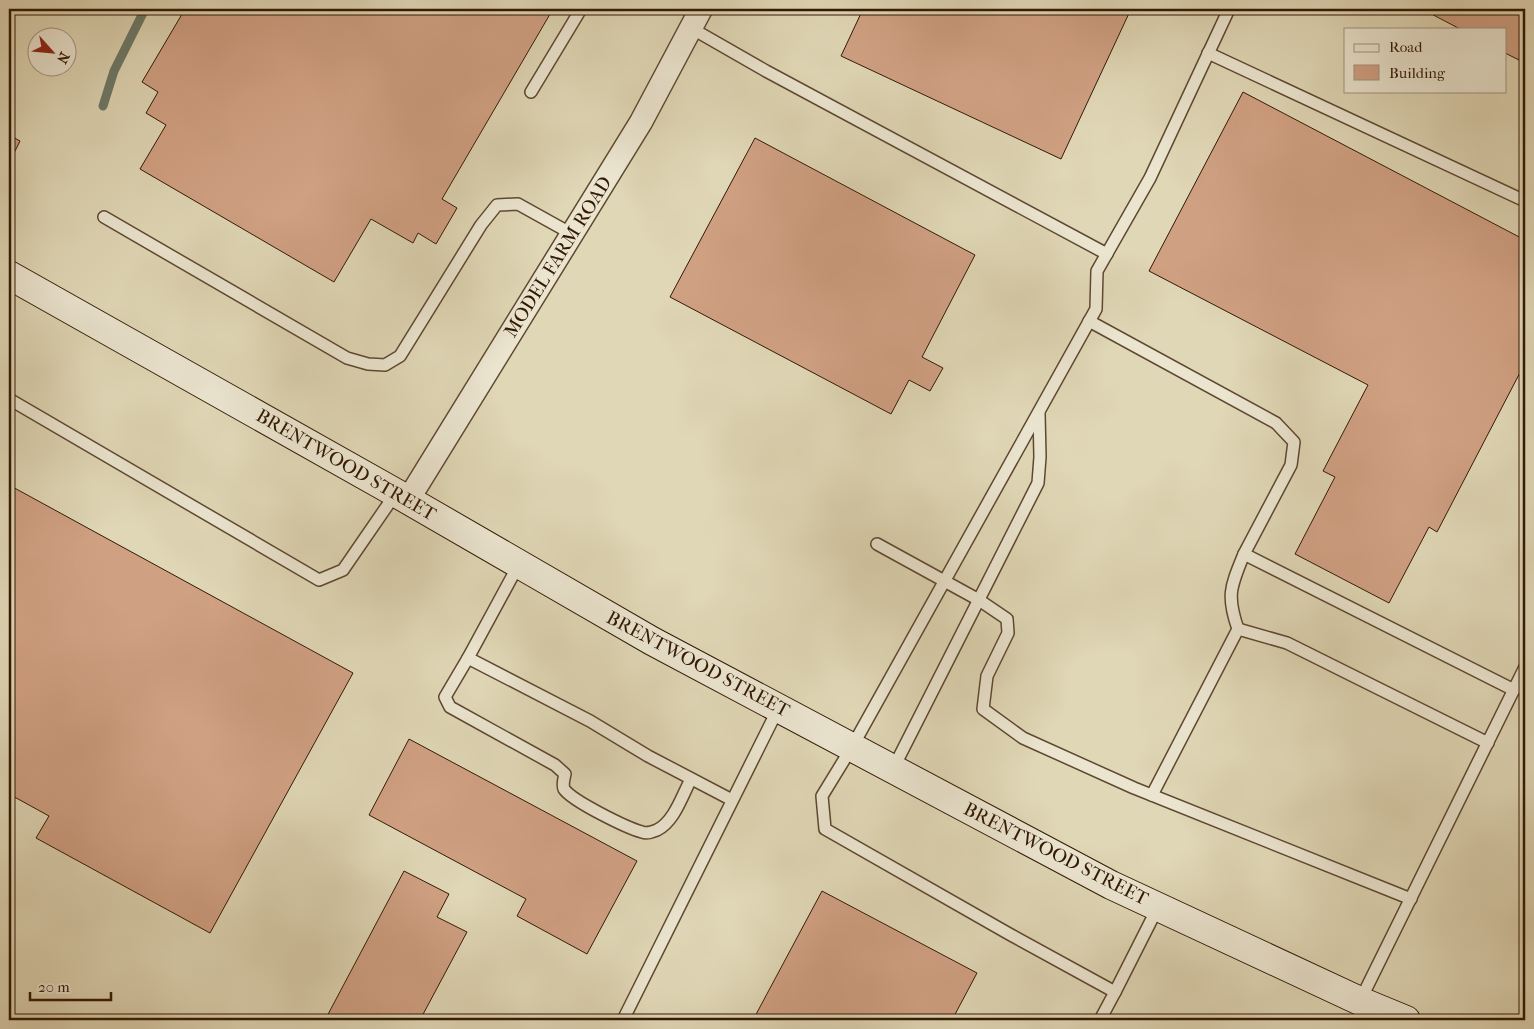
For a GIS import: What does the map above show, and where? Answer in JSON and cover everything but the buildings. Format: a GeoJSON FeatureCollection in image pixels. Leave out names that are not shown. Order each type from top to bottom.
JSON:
{"type":"FeatureCollection","features":[{"type":"Feature","properties":{"kind":"main road","name":"BRENTWOOD STREET"},"geometry":{"type":"LineString","coordinates":[[9,275],[652,641],[1111,885],[1360,1001],[1406,1020]]}},
{"type":"Feature","properties":{"kind":"street","name":"MODEL FARM ROAD"},"geometry":{"type":"LineString","coordinates":[[402,497],[572,234],[641,122],[696,18]]}},
{"type":"Feature","properties":{"kind":"lane"},"geometry":{"type":"LineString","coordinates":[[532,92],[581,9]]}},
{"type":"Feature","properties":{"kind":"lane"},"geometry":{"type":"LineString","coordinates":[[1115,992],[825,829],[822,796],[852,747],[1096,309],[1097,271],[1150,178],[1228,9]]}},
{"type":"Feature","properties":{"kind":"lane"},"geometry":{"type":"LineString","coordinates":[[696,18],[774,76],[1107,254]]}},
{"type":"Feature","properties":{"kind":"lane"},"geometry":{"type":"LineString","coordinates":[[1208,53],[1525,201]]}},
{"type":"Feature","properties":{"kind":"lane"},"geometry":{"type":"LineString","coordinates":[[104,217],[347,358],[368,364],[385,365],[400,356],[481,225],[497,205],[518,204],[572,234]]}},
{"type":"Feature","properties":{"kind":"lane"},"geometry":{"type":"LineString","coordinates":[[1089,321],[1276,423],[1294,442],[1291,465],[1244,554],[1231,587],[1231,610],[1238,629],[1152,795]]}},
{"type":"Feature","properties":{"kind":"lane"},"geometry":{"type":"LineString","coordinates":[[9,399],[319,580],[343,570],[402,497]]}},
{"type":"Feature","properties":{"kind":"lane"},"geometry":{"type":"LineString","coordinates":[[893,769],[1038,483],[1040,457],[1039,411]]}},
{"type":"Feature","properties":{"kind":"lane"},"geometry":{"type":"LineString","coordinates":[[877,544],[979,600],[1007,620],[1008,633],[987,676],[983,709],[1023,738],[1152,795],[1411,899]]}},
{"type":"Feature","properties":{"kind":"lane"},"geometry":{"type":"LineString","coordinates":[[1244,554],[1514,690]]}},
{"type":"Feature","properties":{"kind":"lane"},"geometry":{"type":"LineString","coordinates":[[519,564],[445,697],[450,707],[555,765],[565,774],[564,789],[573,798],[644,833],[650,833],[663,827],[669,821],[691,779]]}},
{"type":"Feature","properties":{"kind":"lane"},"geometry":{"type":"LineString","coordinates":[[1238,629],[1287,643],[1488,743]]}},
{"type":"Feature","properties":{"kind":"lane"},"geometry":{"type":"LineString","coordinates":[[468,658],[590,721],[648,756],[732,800]]}},
{"type":"Feature","properties":{"kind":"lane"},"geometry":{"type":"LineString","coordinates":[[1360,1001],[1525,667]]}},
{"type":"Feature","properties":{"kind":"lane"},"geometry":{"type":"LineString","coordinates":[[623,1020],[779,708]]}},
{"type":"Feature","properties":{"kind":"lane"},"geometry":{"type":"LineString","coordinates":[[1100,1020],[1158,907]]}},
{"type":"Feature","properties":{"kind":"waterway"},"geometry":{"type":"LineString","coordinates":[[103,106],[114,71],[145,9]]}}]}
